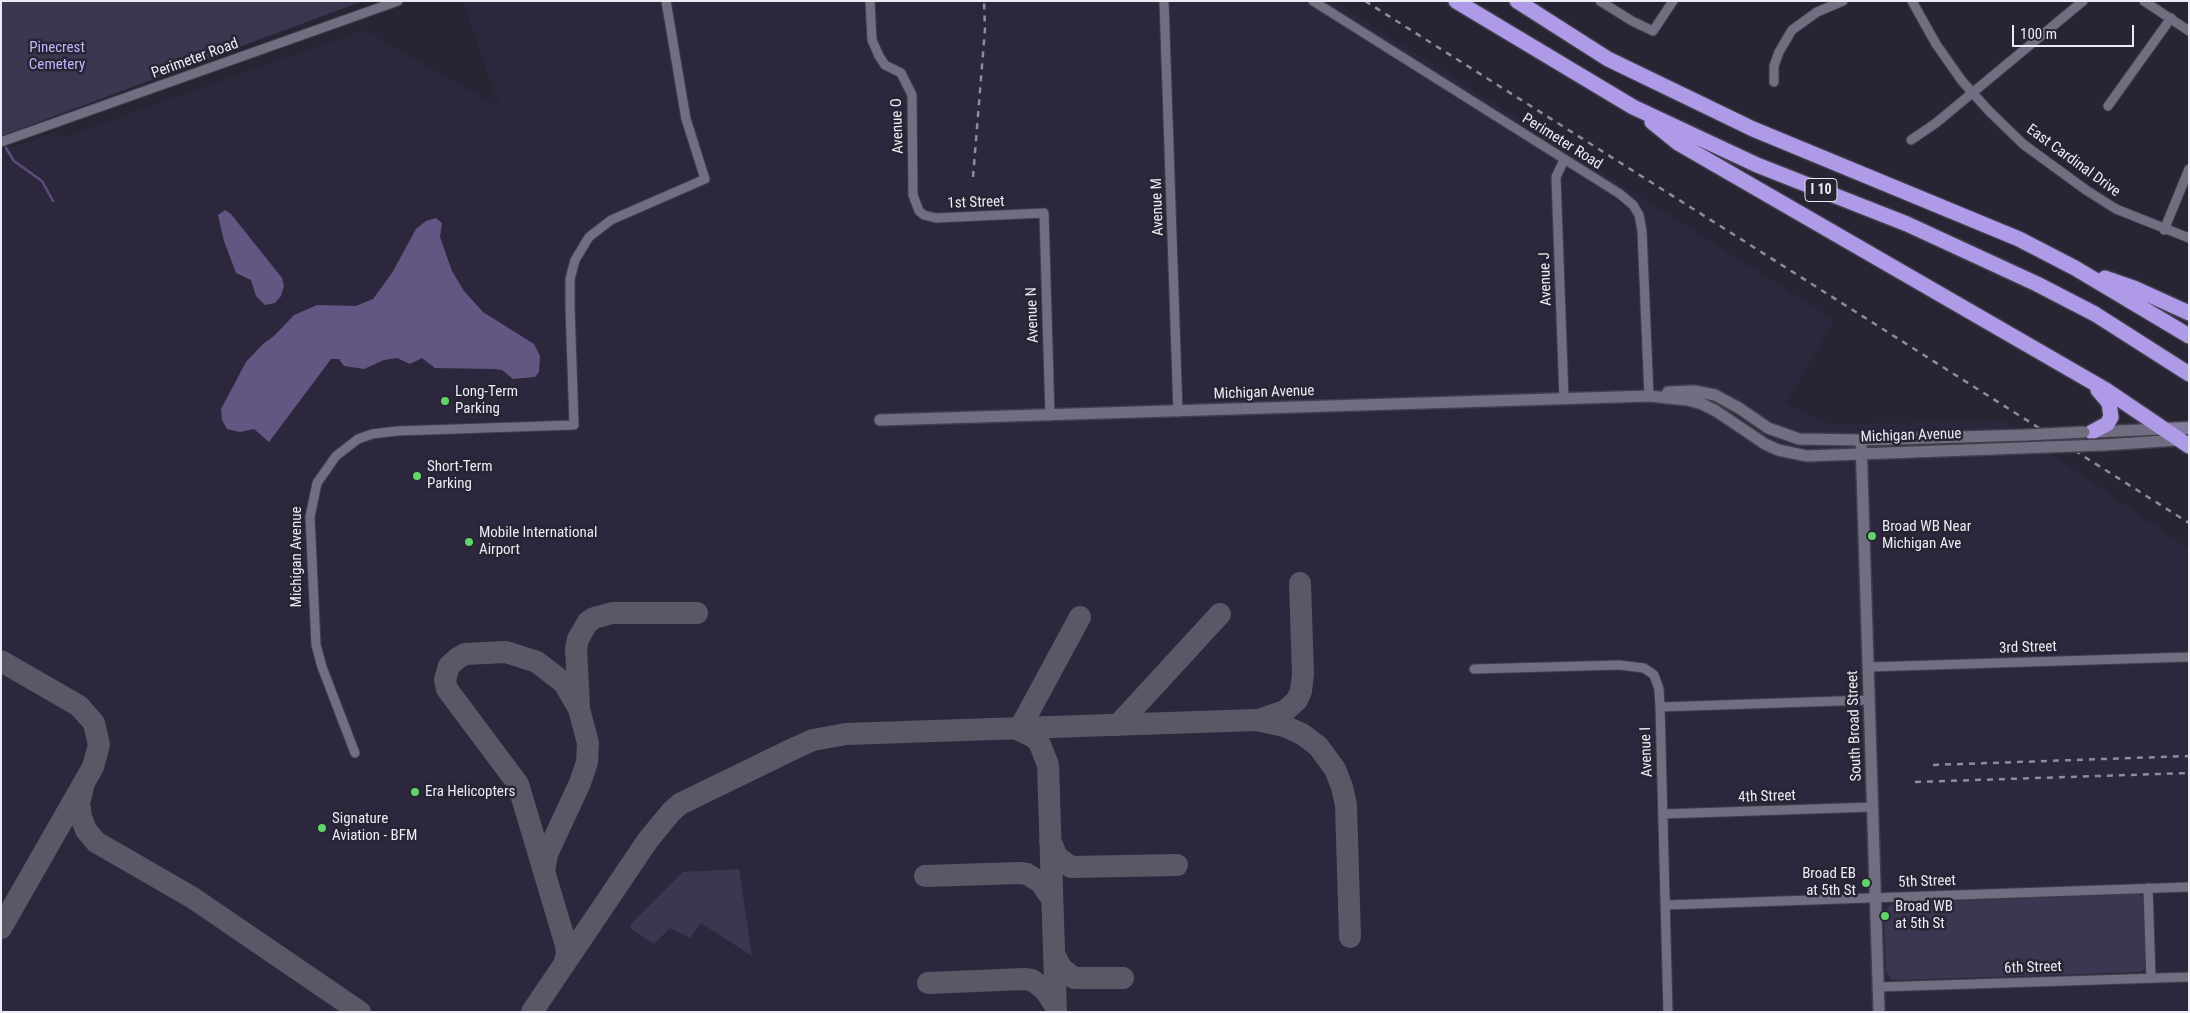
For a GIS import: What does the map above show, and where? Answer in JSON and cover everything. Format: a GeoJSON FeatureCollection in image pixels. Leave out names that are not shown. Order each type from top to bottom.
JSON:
{"type":"FeatureCollection","features":[{"type":"Feature","properties":{"kind":"highway","name":"I 10"},"geometry":{"type":"LineString","coordinates":[[1456,1],[1633,107],[1757,165],[1907,224],[2037,284],[2095,314],[2189,374]]}},
{"type":"Feature","properties":{"kind":"highway","name":"I 10"},"geometry":{"type":"LineString","coordinates":[[1516,1],[1608,59],[1753,129],[2019,239],[2075,268],[2189,336]]}},
{"type":"Feature","properties":{"kind":"highway"},"geometry":{"type":"LineString","coordinates":[[1633,107],[1678,143],[2106,390],[2162,429],[2186,442]]}},
{"type":"Feature","properties":{"kind":"highway"},"geometry":{"type":"LineString","coordinates":[[2075,268],[2134,288],[2189,314]]}},
{"type":"Feature","properties":{"kind":"highway"},"geometry":{"type":"LineString","coordinates":[[2001,329],[2105,396],[2109,403],[2110,417],[2107,424],[2088,432]]}},
{"type":"Feature","properties":{"kind":"main road","name":"Michigan Avenue"},"geometry":{"type":"LineString","coordinates":[[2162,429],[2189,428]]}},
{"type":"Feature","properties":{"kind":"street","name":"Perimeter Road"},"geometry":{"type":"LineString","coordinates":[[1,142],[398,1]]}},
{"type":"Feature","properties":{"kind":"street","name":"Michigan Avenue"},"geometry":{"type":"LineString","coordinates":[[356,753],[322,667],[315,632],[310,517],[314,494],[322,473],[336,456],[351,444],[381,432],[574,425],[570,279],[575,260],[589,237],[611,220],[705,179],[686,119],[666,1]]}},
{"type":"Feature","properties":{"kind":"street","name":"Avenue O"},"geometry":{"type":"LineString","coordinates":[[870,1],[872,40],[879,56],[885,65],[901,73],[912,95],[915,205]]}},
{"type":"Feature","properties":{"kind":"street","name":"Avenue M"},"geometry":{"type":"LineString","coordinates":[[1164,1],[1178,412]]}},
{"type":"Feature","properties":{"kind":"street","name":"Perimeter Road"},"geometry":{"type":"LineString","coordinates":[[1313,1],[1620,194],[1632,205],[1639,215],[1642,231],[1649,396]]}},
{"type":"Feature","properties":{"kind":"street"},"geometry":{"type":"LineString","coordinates":[[1600,1],[1632,21],[1653,31],[1673,1]]}},
{"type":"Feature","properties":{"kind":"street"},"geometry":{"type":"LineString","coordinates":[[1774,82],[1774,66],[1779,52],[1792,30],[1817,12],[1843,1]]}},
{"type":"Feature","properties":{"kind":"street","name":"East Cardinal Drive"},"geometry":{"type":"LineString","coordinates":[[1912,1],[1936,44],[1972,92],[2023,144],[2053,167],[2116,209],[2164,230],[2189,238]]}},
{"type":"Feature","properties":{"kind":"street"},"geometry":{"type":"LineString","coordinates":[[1911,140],[1936,123],[2083,1]]}},
{"type":"Feature","properties":{"kind":"street"},"geometry":{"type":"LineString","coordinates":[[2144,1],[2189,31]]}},
{"type":"Feature","properties":{"kind":"street"},"geometry":{"type":"LineString","coordinates":[[2108,106],[2171,18]]}},
{"type":"Feature","properties":{"kind":"street","name":"Avenue J"},"geometry":{"type":"LineString","coordinates":[[1564,160],[1556,177],[1564,399]]}},
{"type":"Feature","properties":{"kind":"street"},"geometry":{"type":"LineString","coordinates":[[2164,230],[2189,169]]}},
{"type":"Feature","properties":{"kind":"street","name":"1st Street"},"geometry":{"type":"LineString","coordinates":[[915,205],[924,215],[936,218],[1044,213]]}},
{"type":"Feature","properties":{"kind":"street","name":"Avenue N"},"geometry":{"type":"LineString","coordinates":[[1044,213],[1050,416]]}},
{"type":"Feature","properties":{"kind":"street","name":"Michigan Avenue"},"geometry":{"type":"LineString","coordinates":[[1649,396],[1674,391],[1705,392],[1724,399],[1768,428],[1783,435],[1815,440],[2162,429]]}},
{"type":"Feature","properties":{"kind":"street","name":"Michigan Avenue"},"geometry":{"type":"LineString","coordinates":[[880,420],[1649,396],[1688,400],[1702,404],[1716,411],[1745,432],[1778,450],[1807,456],[2186,442]]}},
{"type":"Feature","properties":{"kind":"street","name":"South Broad Street"},"geometry":{"type":"LineString","coordinates":[[1861,440],[1879,1012]]}},
{"type":"Feature","properties":{"kind":"street","name":"3rd Street"},"geometry":{"type":"LineString","coordinates":[[1868,668],[2189,657]]}},
{"type":"Feature","properties":{"kind":"street","name":"Avenue I"},"geometry":{"type":"LineString","coordinates":[[1474,669],[1618,665],[1650,670],[1657,681],[1660,707],[1668,1012]]}},
{"type":"Feature","properties":{"kind":"street"},"geometry":{"type":"LineString","coordinates":[[1660,707],[1869,700]]}},
{"type":"Feature","properties":{"kind":"street","name":"4th Street"},"geometry":{"type":"LineString","coordinates":[[1663,814],[1873,807]]}},
{"type":"Feature","properties":{"kind":"street","name":"5th Street"},"geometry":{"type":"LineString","coordinates":[[1666,905],[2189,887]]}},
{"type":"Feature","properties":{"kind":"street"},"geometry":{"type":"LineString","coordinates":[[2148,888],[2151,978]]}},
{"type":"Feature","properties":{"kind":"street","name":"6th Street"},"geometry":{"type":"LineString","coordinates":[[1879,987],[2189,977]]}},
{"type":"Feature","properties":{"kind":"shaded area"},"geometry":{"type":"Polygon","coordinates":[[[463,1],[1333,1],[1834,320],[1786,404],[1831,424],[2003,421],[2189,549],[2189,1012],[1,1012],[1,151],[54,133],[64,137],[364,30],[500,108],[463,1]]]}},
{"type":"Feature","properties":{"kind":"shaded area"},"geometry":{"type":"Polygon","coordinates":[[[225,210],[231,214],[282,278],[284,286],[281,296],[275,303],[265,305],[256,296],[251,280],[236,273],[224,241],[218,215],[225,210]]]}},
{"type":"Feature","properties":{"kind":"shaded area"},"geometry":{"type":"Polygon","coordinates":[[[436,218],[442,223],[440,237],[452,271],[464,291],[483,312],[534,344],[540,356],[539,372],[535,377],[513,379],[502,370],[494,369],[435,368],[422,358],[410,364],[397,358],[384,360],[364,369],[344,366],[339,359],[331,359],[269,442],[254,429],[240,432],[227,429],[222,420],[221,409],[246,362],[263,344],[274,336],[294,315],[317,305],[356,306],[373,299],[392,273],[416,229],[426,221],[436,218]]]}},
{"type":"Feature","properties":{"kind":"green space","name":"Pinecrest Cemetery"},"geometry":{"type":"Polygon","coordinates":[[[1,1],[363,1],[1,136],[1,1]]]}},
{"type":"Feature","properties":{"kind":"green space"},"geometry":{"type":"Polygon","coordinates":[[[739,869],[752,956],[701,923],[690,938],[670,928],[654,944],[631,929],[630,925],[683,872],[739,869]]]}},
{"type":"Feature","properties":{"kind":"green space"},"geometry":{"type":"Polygon","coordinates":[[[2138,894],[2144,898],[2145,902],[2146,967],[2142,972],[1898,980],[1892,979],[1886,972],[1884,913],[1889,906],[1895,903],[2138,894]]]}},
{"type":"Feature","properties":{"kind":"waterway"},"geometry":{"type":"LineString","coordinates":[[6,148],[14,161],[42,181],[53,201]]}},
{"type":"Feature","properties":{"kind":"taxiway"},"geometry":{"type":"LineString","coordinates":[[1259,720],[1285,711],[1297,700],[1301,691],[1303,674],[1300,583]]}},
{"type":"Feature","properties":{"kind":"taxiway"},"geometry":{"type":"LineString","coordinates":[[579,706],[576,649],[578,639],[588,622],[594,618],[612,613],[697,613]]}},
{"type":"Feature","properties":{"kind":"taxiway"},"geometry":{"type":"LineString","coordinates":[[1118,725],[1220,614]]}},
{"type":"Feature","properties":{"kind":"taxiway"},"geometry":{"type":"LineString","coordinates":[[1020,728],[1080,617]]}},
{"type":"Feature","properties":{"kind":"taxiway"},"geometry":{"type":"LineString","coordinates":[[544,871],[547,854],[580,783],[587,762],[588,743],[579,709],[564,683],[537,662],[506,652],[465,654],[449,666],[445,680],[447,689],[518,784],[566,945],[567,955],[564,964]]}},
{"type":"Feature","properties":{"kind":"taxiway"},"geometry":{"type":"LineString","coordinates":[[1,661],[79,706],[94,723],[99,745],[93,767],[1,928]]}},
{"type":"Feature","properties":{"kind":"taxiway"},"geometry":{"type":"LineString","coordinates":[[532,1012],[648,840],[680,804],[813,740],[846,734],[1256,720],[1284,726],[1302,734],[1318,746],[1335,769],[1342,787],[1346,805],[1350,937]]}},
{"type":"Feature","properties":{"kind":"taxiway"},"geometry":{"type":"LineString","coordinates":[[1015,728],[1032,736],[1039,742],[1048,765],[1056,1012]]}},
{"type":"Feature","properties":{"kind":"taxiway"},"geometry":{"type":"LineString","coordinates":[[84,783],[79,803],[81,817],[86,830],[96,842],[193,898],[360,1012]]}},
{"type":"Feature","properties":{"kind":"taxiway"},"geometry":{"type":"LineString","coordinates":[[1050,840],[1057,857],[1071,867],[1177,865]]}},
{"type":"Feature","properties":{"kind":"taxiway"},"geometry":{"type":"LineString","coordinates":[[925,876],[1027,874],[1040,882],[1052,899]]}},
{"type":"Feature","properties":{"kind":"taxiway"},"geometry":{"type":"LineString","coordinates":[[1054,954],[1061,968],[1074,978],[1123,978]]}},
{"type":"Feature","properties":{"kind":"taxiway"},"geometry":{"type":"LineString","coordinates":[[928,983],[1032,980],[1045,990],[1056,1007]]}},
{"type":"Feature","properties":{"kind":"railway"},"geometry":{"type":"LineString","coordinates":[[973,177],[985,29],[984,1]]}},
{"type":"Feature","properties":{"kind":"railway"},"geometry":{"type":"LineString","coordinates":[[1365,1],[2189,523]]}},
{"type":"Feature","properties":{"kind":"railway"},"geometry":{"type":"LineString","coordinates":[[1933,765],[2189,756]]}},
{"type":"Feature","properties":{"kind":"railway"},"geometry":{"type":"LineString","coordinates":[[1915,782],[2189,773]]}},
{"type":"Feature","properties":{"kind":"place","name":"Long-Term Parking"},"geometry":{"type":"Point","coordinates":[445,401]}},
{"type":"Feature","properties":{"kind":"place","name":"Short-Term Parking"},"geometry":{"type":"Point","coordinates":[417,476]}},
{"type":"Feature","properties":{"kind":"place","name":"Broad WB Near Michigan Ave"},"geometry":{"type":"Point","coordinates":[1872,536]}},
{"type":"Feature","properties":{"kind":"place","name":"Mobile International Airport"},"geometry":{"type":"Point","coordinates":[469,542]}},
{"type":"Feature","properties":{"kind":"place","name":"Era Helicopters"},"geometry":{"type":"Point","coordinates":[415,792]}},
{"type":"Feature","properties":{"kind":"place","name":"Signature Aviation - BFM"},"geometry":{"type":"Point","coordinates":[322,828]}},
{"type":"Feature","properties":{"kind":"place","name":"Broad EB at 5th St"},"geometry":{"type":"Point","coordinates":[1866,883]}},
{"type":"Feature","properties":{"kind":"place","name":"Broad WB at 5th St"},"geometry":{"type":"Point","coordinates":[1885,916]}}]}
